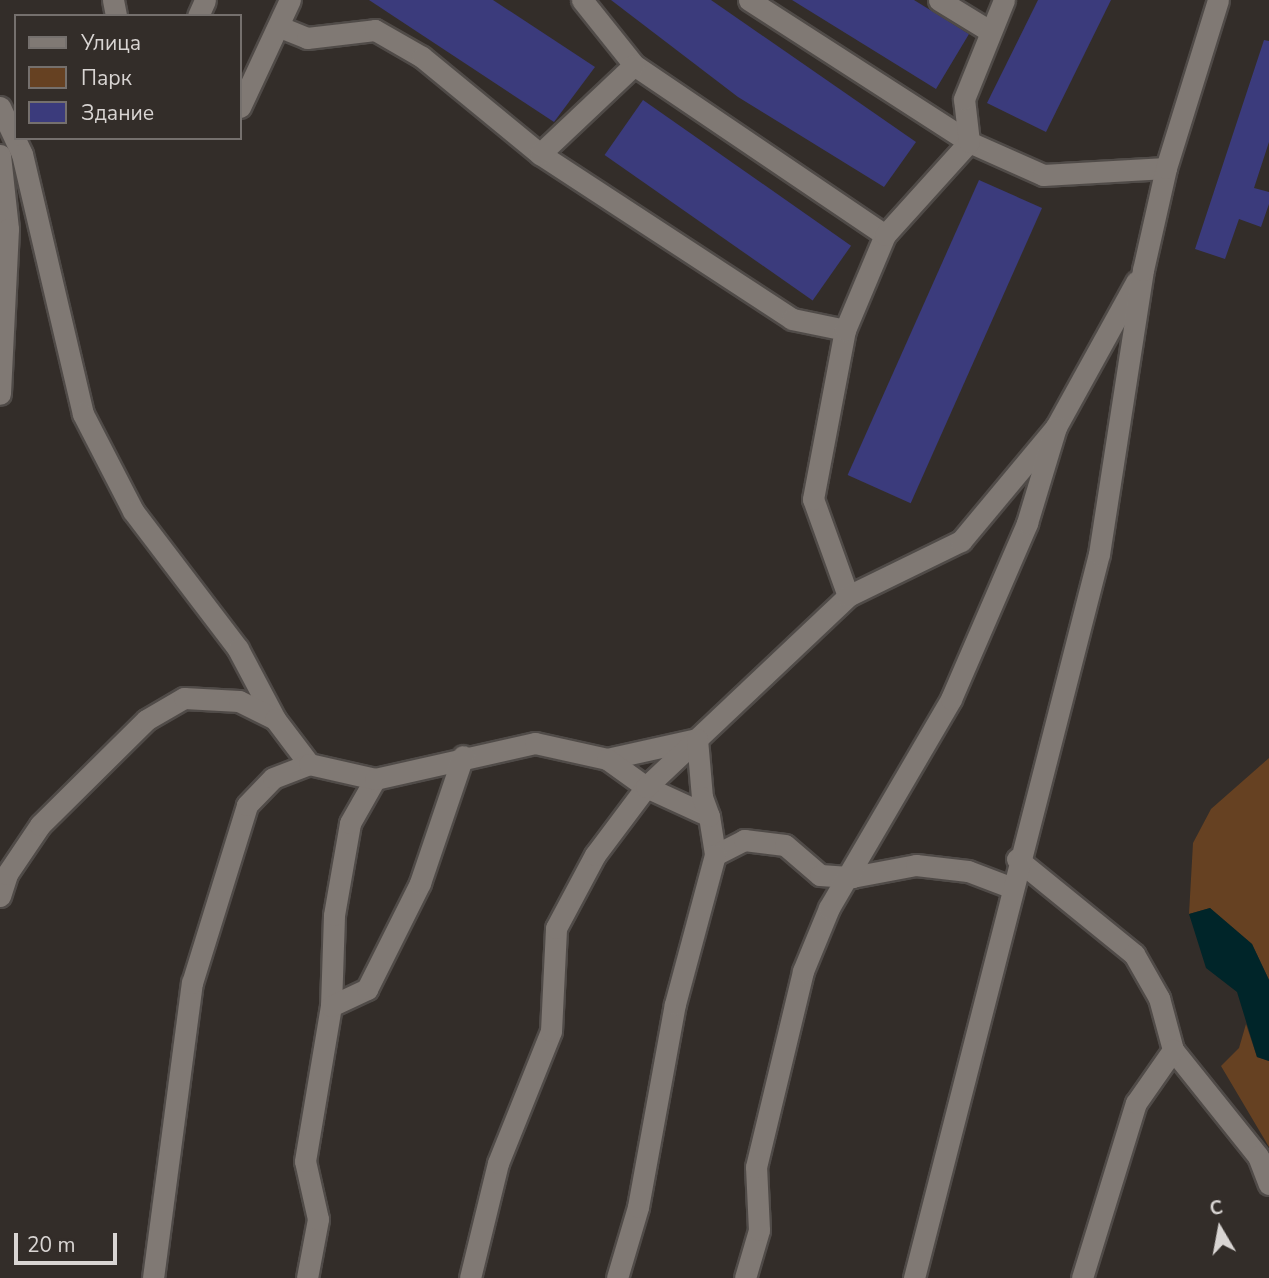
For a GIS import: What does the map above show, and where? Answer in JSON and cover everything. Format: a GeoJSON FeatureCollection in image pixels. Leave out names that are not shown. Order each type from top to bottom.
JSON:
{"type":"FeatureCollection","features":[{"type":"Feature","properties":{"kind":"street"},"geometry":{"type":"LineString","coordinates":[[242,103],[280,27],[289,0]]}},
{"type":"Feature","properties":{"kind":"street"},"geometry":{"type":"LineString","coordinates":[[582,0],[634,65],[886,235]]}},
{"type":"Feature","properties":{"kind":"street"},"geometry":{"type":"LineString","coordinates":[[749,0],[968,142],[1043,175],[1166,168]]}},
{"type":"Feature","properties":{"kind":"street"},"geometry":{"type":"LineString","coordinates":[[939,0],[988,30]]}},
{"type":"Feature","properties":{"kind":"street"},"geometry":{"type":"LineString","coordinates":[[848,596],[813,499],[845,330],[886,235],[968,142],[964,99],[988,30],[1003,0]]}},
{"type":"Feature","properties":{"kind":"street"},"geometry":{"type":"LineString","coordinates":[[914,1278],[1017,859],[1099,554],[1143,270],[1166,168],[1218,0]]}},
{"type":"Feature","properties":{"kind":"street"},"geometry":{"type":"LineString","coordinates":[[280,27],[307,38],[375,30],[422,57],[540,154],[792,320],[845,330]]}},
{"type":"Feature","properties":{"kind":"street"},"geometry":{"type":"LineString","coordinates":[[540,154],[634,65]]}},
{"type":"Feature","properties":{"kind":"street"},"geometry":{"type":"LineString","coordinates":[[0,107],[14,136]]}},
{"type":"Feature","properties":{"kind":"street"},"geometry":{"type":"LineString","coordinates":[[16,140],[22,153],[83,414],[133,511],[237,649],[275,719],[309,764]]}},
{"type":"Feature","properties":{"kind":"street"},"geometry":{"type":"LineString","coordinates":[[0,155],[8,229],[0,394]]}},
{"type":"Feature","properties":{"kind":"street"},"geometry":{"type":"LineString","coordinates":[[470,1278],[498,1163],[551,1031],[556,928],[595,855],[646,787],[848,596],[961,541],[1056,427],[1143,270]]}},
{"type":"Feature","properties":{"kind":"street"},"geometry":{"type":"LineString","coordinates":[[745,1278],[759,1230],[756,1167],[803,971],[829,908],[852,877],[951,699],[1027,523],[1056,427]]}},
{"type":"Feature","properties":{"kind":"street"},"geometry":{"type":"LineString","coordinates":[[0,896],[7,874],[40,825],[146,720],[184,698],[239,701],[275,719]]}},
{"type":"Feature","properties":{"kind":"street"},"geometry":{"type":"LineString","coordinates":[[607,759],[697,739]]}},
{"type":"Feature","properties":{"kind":"street"},"geometry":{"type":"LineString","coordinates":[[617,1278],[638,1207],[675,1004],[715,855],[709,816],[702,797],[697,739]]}},
{"type":"Feature","properties":{"kind":"street"},"geometry":{"type":"LineString","coordinates":[[153,1278],[195,971],[247,805],[273,778],[309,764],[375,779],[463,756],[535,743],[607,759],[646,787],[709,816]]}},
{"type":"Feature","properties":{"kind":"street"},"geometry":{"type":"LineString","coordinates":[[331,1006],[367,989],[420,883],[463,756]]}},
{"type":"Feature","properties":{"kind":"street"},"geometry":{"type":"LineString","coordinates":[[307,1278],[318,1219],[305,1161],[331,1006],[334,915],[350,823],[375,779]]}},
{"type":"Feature","properties":{"kind":"street"},"geometry":{"type":"LineString","coordinates":[[715,855],[744,840],[785,845],[820,875],[852,877],[916,865],[968,871],[1010,887]]}},
{"type":"Feature","properties":{"kind":"street"},"geometry":{"type":"LineString","coordinates":[[1017,859],[1134,954],[1159,998],[1174,1051],[1258,1156],[1269,1184]]}},
{"type":"Feature","properties":{"kind":"street"},"geometry":{"type":"LineString","coordinates":[[1082,1278],[1136,1103],[1174,1051]]}},
{"type":"Feature","properties":{"kind":"green space"},"geometry":{"type":"Polygon","coordinates":[[[1269,758],[1269,980],[1252,944],[1210,908],[1189,914],[1193,843],[1211,809],[1269,758]]]}},
{"type":"Feature","properties":{"kind":"green space"},"geometry":{"type":"Polygon","coordinates":[[[1246,1024],[1257,1057],[1269,1061],[1269,1147],[1221,1066],[1239,1048],[1246,1024]]]}},
{"type":"Feature","properties":{"kind":"water"},"geometry":{"type":"Polygon","coordinates":[[[1210,908],[1252,944],[1269,980],[1269,1061],[1257,1057],[1237,992],[1206,968],[1189,914],[1210,908]]]}},
{"type":"Feature","properties":{"kind":"building"},"geometry":{"type":"Polygon","coordinates":[[[369,0],[493,0],[595,67],[554,122],[369,0]]]}},
{"type":"Feature","properties":{"kind":"building"},"geometry":{"type":"Polygon","coordinates":[[[611,0],[711,0],[916,142],[884,187],[738,97],[611,0]]]}},
{"type":"Feature","properties":{"kind":"building"},"geometry":{"type":"Polygon","coordinates":[[[792,0],[914,0],[969,34],[936,89],[792,0]]]}},
{"type":"Feature","properties":{"kind":"building"},"geometry":{"type":"Polygon","coordinates":[[[1038,0],[1111,0],[1046,132],[987,103],[1038,0]]]}},
{"type":"Feature","properties":{"kind":"building"},"geometry":{"type":"Polygon","coordinates":[[[1264,40],[1269,41],[1269,142],[1254,188],[1269,192],[1269,204],[1261,227],[1239,219],[1225,259],[1195,249],[1264,40]]]}},
{"type":"Feature","properties":{"kind":"building"},"geometry":{"type":"Polygon","coordinates":[[[643,100],[851,246],[813,301],[605,155],[643,100]]]}},
{"type":"Feature","properties":{"kind":"building"},"geometry":{"type":"Polygon","coordinates":[[[979,180],[1042,208],[911,503],[848,475],[979,180]]]}}]}
